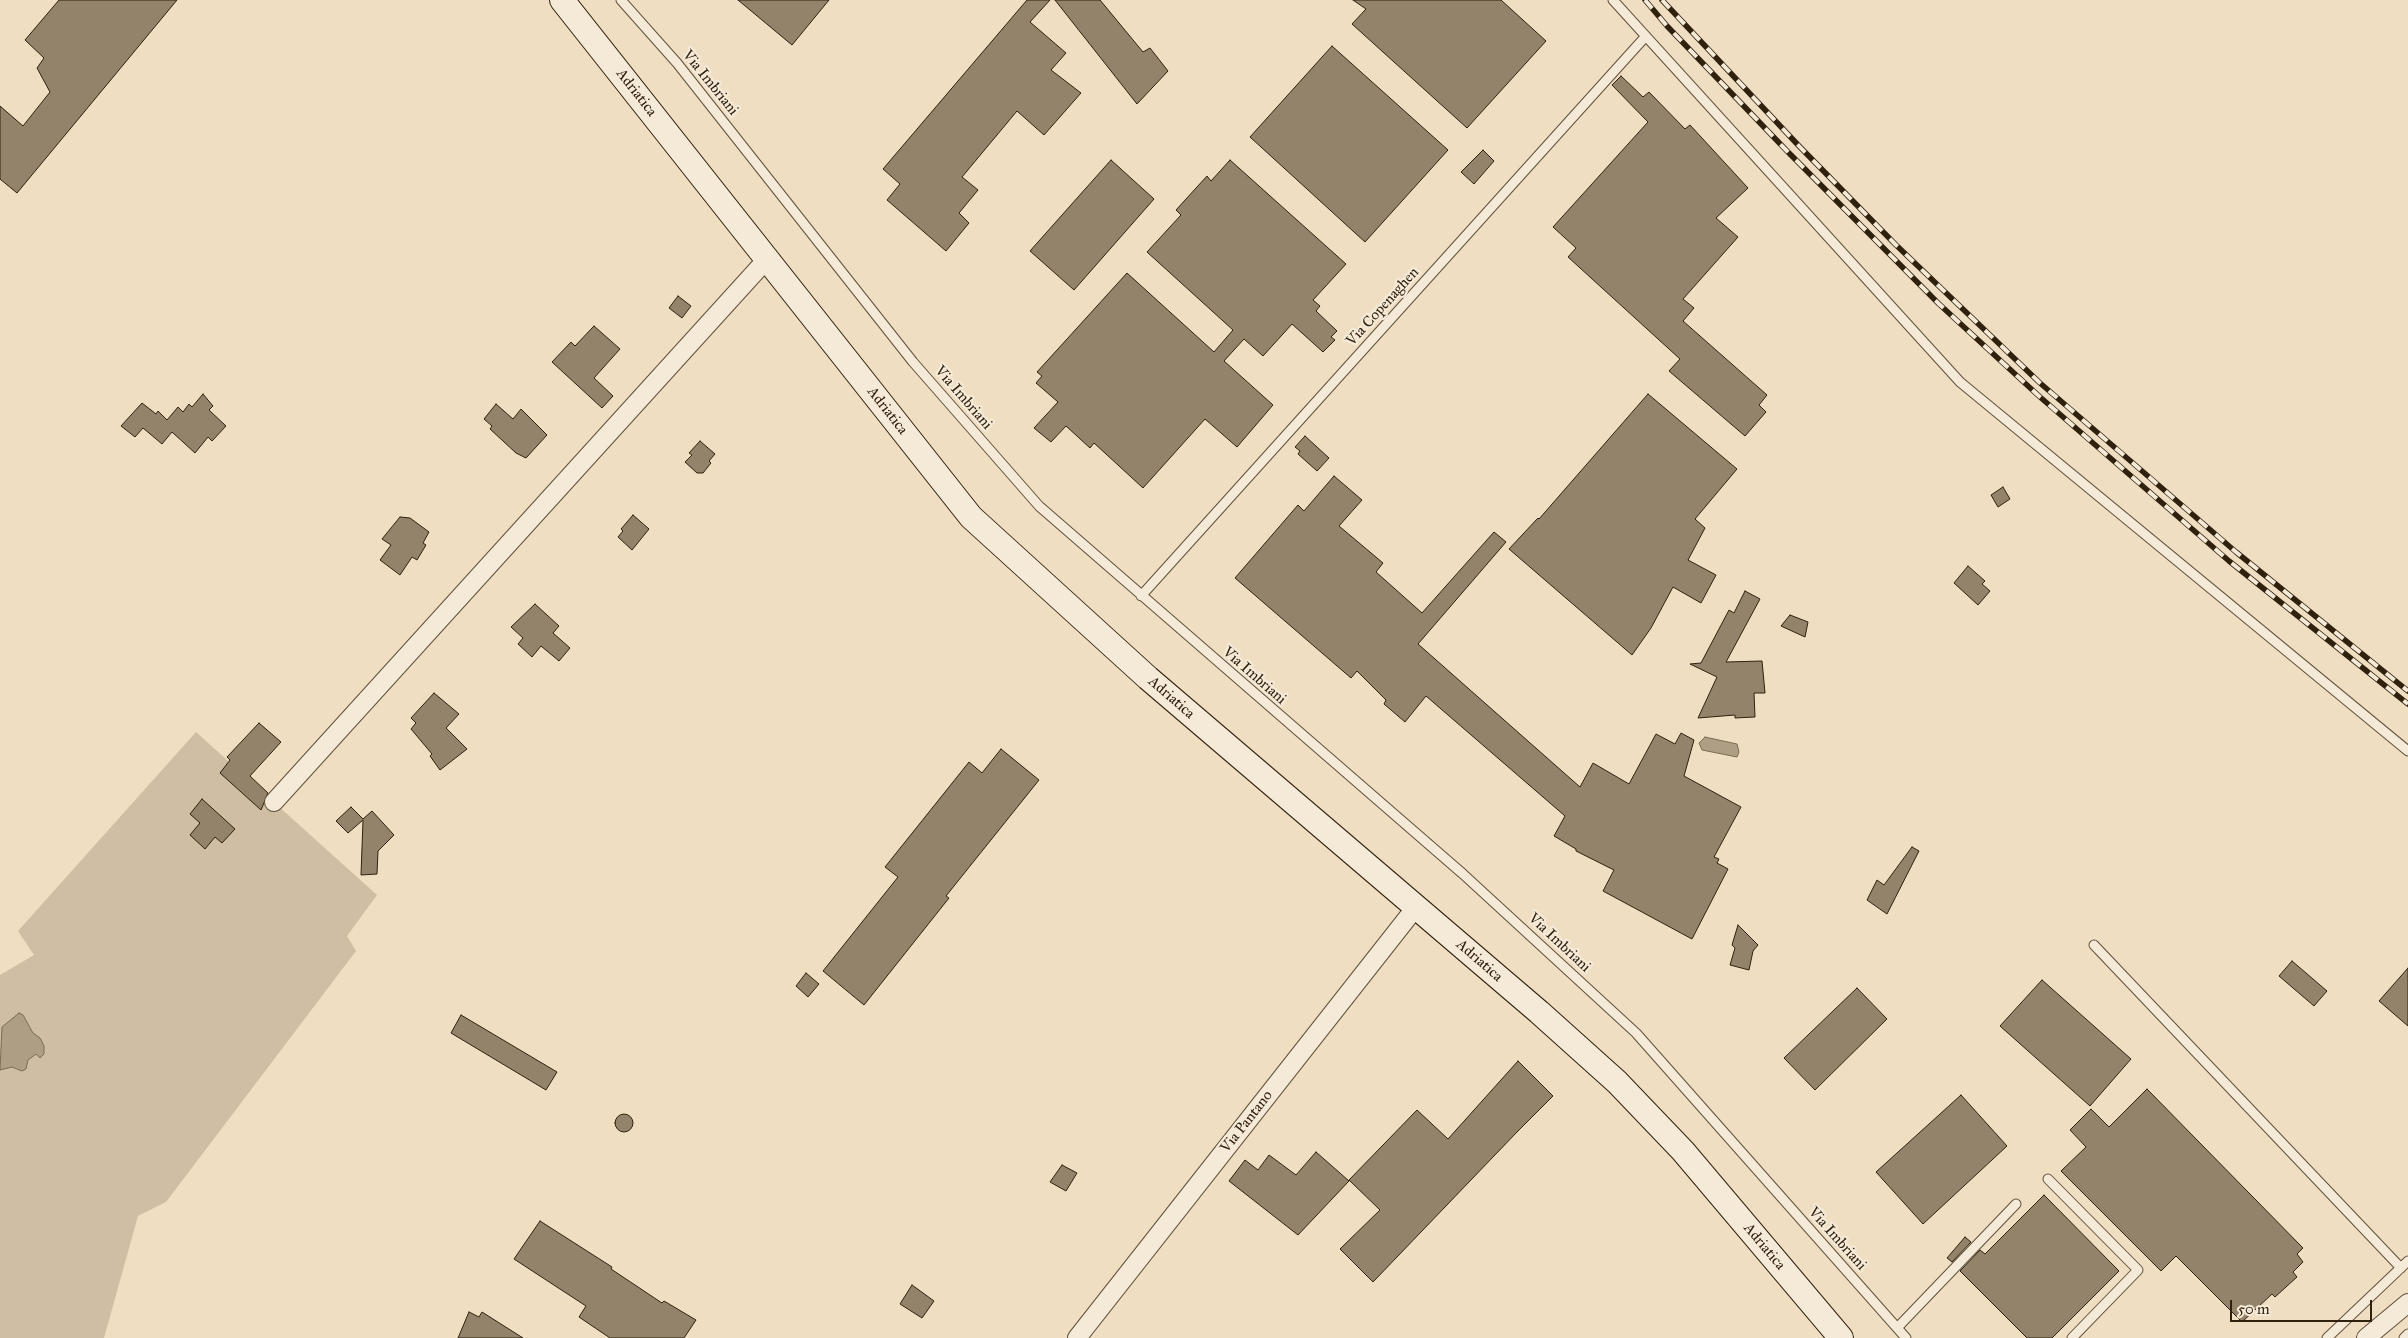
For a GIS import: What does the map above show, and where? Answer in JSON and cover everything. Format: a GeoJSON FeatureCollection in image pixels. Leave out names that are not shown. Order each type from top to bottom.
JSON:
{"type":"FeatureCollection","features":[{"type":"Feature","properties":{"kind":"main road","name":"Adriatica"},"geometry":{"type":"LineString","coordinates":[[562,0],[971,517],[1148,678],[1416,906],[1617,1082],[1683,1151],[1842,1338]]}},
{"type":"Feature","properties":{"kind":"street"},"geometry":{"type":"LineString","coordinates":[[274,802],[767,259]]}},
{"type":"Feature","properties":{"kind":"street","name":"Via Pantano"},"geometry":{"type":"LineString","coordinates":[[1078,1338],[1416,906]]}},
{"type":"Feature","properties":{"kind":"street"},"geometry":{"type":"LineString","coordinates":[[2366,1338],[2408,1303]]}},
{"type":"Feature","properties":{"kind":"lane","name":"Via Imbriani"},"geometry":{"type":"LineString","coordinates":[[621,0],[677,63],[913,362],[1040,506],[1141,596],[1463,874],[1636,1033],[1906,1338]]}},
{"type":"Feature","properties":{"kind":"lane"},"geometry":{"type":"LineString","coordinates":[[1613,0],[1960,382],[2408,751]]}},
{"type":"Feature","properties":{"kind":"lane","name":"Via Copenaghen"},"geometry":{"type":"LineString","coordinates":[[1141,596],[1646,36]]}},
{"type":"Feature","properties":{"kind":"lane"},"geometry":{"type":"LineString","coordinates":[[2094,946],[2405,1264],[2326,1338]]}},
{"type":"Feature","properties":{"kind":"lane"},"geometry":{"type":"LineString","coordinates":[[2048,1178],[2138,1270],[2072,1338]]}},
{"type":"Feature","properties":{"kind":"lane"},"geometry":{"type":"LineString","coordinates":[[1897,1328],[2016,1204]]}},
{"type":"Feature","properties":{"kind":"lane"},"geometry":{"type":"LineString","coordinates":[[2404,1338],[2408,1334]]}},
{"type":"Feature","properties":{"kind":"shaded area"},"geometry":{"type":"Polygon","coordinates":[[[196,732],[377,895],[347,936],[356,951],[166,1202],[138,1216],[104,1338],[0,1338],[0,975],[34,955],[18,931],[196,732]]]}},
{"type":"Feature","properties":{"kind":"shaded area"},"geometry":{"type":"Polygon","coordinates":[[[1705,737],[1737,744],[1739,752],[1737,757],[1702,750],[1699,743],[1705,737]]]}},
{"type":"Feature","properties":{"kind":"shaded area"},"geometry":{"type":"Polygon","coordinates":[[[19,1013],[23,1015],[33,1033],[40,1038],[44,1046],[44,1054],[40,1058],[36,1054],[28,1060],[26,1069],[22,1071],[12,1067],[0,1070],[2,1027],[19,1013]]]}},
{"type":"Feature","properties":{"kind":"building"},"geometry":{"type":"Polygon","coordinates":[[[59,0],[177,0],[17,193],[0,179],[0,106],[23,126],[50,92],[37,68],[44,58],[25,40],[59,0]]]}},
{"type":"Feature","properties":{"kind":"building"},"geometry":{"type":"Polygon","coordinates":[[[738,0],[829,0],[792,45],[738,0]]]}},
{"type":"Feature","properties":{"kind":"building"},"geometry":{"type":"Polygon","coordinates":[[[1027,0],[1050,0],[1030,22],[1066,53],[1051,70],[1081,93],[1044,135],[1017,111],[962,177],[978,190],[959,213],[969,223],[946,251],[887,200],[900,184],[883,169],[1027,0]]]}},
{"type":"Feature","properties":{"kind":"building"},"geometry":{"type":"Polygon","coordinates":[[[1055,0],[1100,0],[1143,52],[1150,48],[1168,71],[1137,104],[1055,0]]]}},
{"type":"Feature","properties":{"kind":"building"},"geometry":{"type":"Polygon","coordinates":[[[1353,0],[1501,0],[1546,41],[1467,128],[1352,24],[1366,9],[1353,0]]]}},
{"type":"Feature","properties":{"kind":"building"},"geometry":{"type":"Polygon","coordinates":[[[1332,46],[1448,150],[1365,242],[1250,137],[1332,46]]]}},
{"type":"Feature","properties":{"kind":"building"},"geometry":{"type":"Polygon","coordinates":[[[1621,76],[1643,97],[1649,92],[1685,129],[1690,125],[1748,188],[1716,218],[1738,237],[1683,299],[1694,308],[1683,321],[1767,395],[1759,405],[1766,412],[1745,436],[1669,371],[1680,359],[1568,257],[1576,248],[1553,227],[1648,122],[1612,85],[1621,76]]]}},
{"type":"Feature","properties":{"kind":"building"},"geometry":{"type":"Polygon","coordinates":[[[1483,150],[1494,161],[1474,184],[1461,172],[1483,150]]]}},
{"type":"Feature","properties":{"kind":"building"},"geometry":{"type":"Polygon","coordinates":[[[1111,160],[1154,199],[1074,290],[1030,251],[1111,160]]]}},
{"type":"Feature","properties":{"kind":"building"},"geometry":{"type":"Polygon","coordinates":[[[1230,160],[1346,264],[1313,300],[1320,306],[1316,311],[1337,331],[1331,337],[1335,340],[1323,352],[1292,324],[1263,356],[1244,339],[1224,361],[1273,405],[1237,447],[1205,419],[1143,488],[1094,443],[1090,448],[1066,426],[1051,442],[1034,428],[1058,402],[1036,383],[1042,376],[1037,372],[1127,273],[1214,352],[1233,330],[1147,252],[1181,215],[1176,210],[1207,176],[1211,181],[1230,160]]]}},
{"type":"Feature","properties":{"kind":"building"},"geometry":{"type":"Polygon","coordinates":[[[678,296],[691,306],[682,318],[669,308],[678,296]]]}},
{"type":"Feature","properties":{"kind":"building"},"geometry":{"type":"Polygon","coordinates":[[[594,326],[620,349],[594,378],[613,396],[602,408],[552,362],[571,342],[575,346],[594,326]]]}},
{"type":"Feature","properties":{"kind":"building"},"geometry":{"type":"Polygon","coordinates":[[[203,394],[213,406],[209,410],[226,426],[212,441],[208,437],[195,453],[172,432],[162,444],[143,428],[135,437],[121,426],[142,403],[156,414],[158,411],[167,420],[178,407],[183,412],[189,404],[192,407],[203,394]]]}},
{"type":"Feature","properties":{"kind":"building"},"geometry":{"type":"Polygon","coordinates":[[[1648,394],[1737,469],[1695,519],[1705,528],[1688,560],[1716,575],[1701,603],[1673,587],[1651,628],[1632,655],[1509,549],[1539,519],[1648,394]]]}},
{"type":"Feature","properties":{"kind":"building"},"geometry":{"type":"Polygon","coordinates":[[[496,404],[513,419],[521,409],[547,435],[526,458],[516,453],[490,429],[492,426],[484,419],[496,404]]]}},
{"type":"Feature","properties":{"kind":"building"},"geometry":{"type":"Polygon","coordinates":[[[1305,436],[1329,458],[1317,471],[1298,454],[1300,451],[1295,447],[1305,436]]]}},
{"type":"Feature","properties":{"kind":"building"},"geometry":{"type":"Polygon","coordinates":[[[700,441],[715,454],[703,473],[697,473],[685,462],[692,455],[689,453],[700,441]]]}},
{"type":"Feature","properties":{"kind":"building"},"geometry":{"type":"Polygon","coordinates":[[[1334,476],[1362,500],[1339,526],[1383,563],[1376,572],[1422,613],[1494,532],[1506,542],[1418,644],[1580,787],[1593,763],[1629,784],[1656,734],[1675,744],[1681,733],[1694,740],[1684,776],[1741,807],[1714,857],[1719,859],[1717,863],[1728,869],[1692,939],[1603,891],[1614,870],[1576,851],[1576,849],[1554,836],[1565,816],[1426,696],[1405,722],[1384,704],[1386,700],[1357,671],[1351,678],[1235,578],[1298,505],[1304,511],[1334,476]]]}},
{"type":"Feature","properties":{"kind":"building"},"geometry":{"type":"Polygon","coordinates":[[[2003,487],[2010,499],[1998,507],[1991,495],[2003,487]]]}},
{"type":"Feature","properties":{"kind":"building"},"geometry":{"type":"Polygon","coordinates":[[[633,515],[649,529],[632,550],[618,537],[623,531],[621,529],[633,515]]]}},
{"type":"Feature","properties":{"kind":"building"},"geometry":{"type":"Polygon","coordinates":[[[400,517],[410,518],[429,532],[423,543],[426,545],[417,560],[412,557],[400,575],[380,560],[391,545],[382,539],[400,517]]]}},
{"type":"Feature","properties":{"kind":"building"},"geometry":{"type":"Polygon","coordinates":[[[1968,566],[1985,581],[1982,584],[1990,591],[1978,605],[1954,583],[1968,566]]]}},
{"type":"Feature","properties":{"kind":"building"},"geometry":{"type":"Polygon","coordinates":[[[1745,591],[1760,599],[1726,662],[1762,661],[1765,693],[1754,693],[1755,717],[1735,718],[1735,715],[1698,718],[1717,677],[1690,664],[1701,663],[1729,610],[1734,613],[1745,591]]]}},
{"type":"Feature","properties":{"kind":"building"},"geometry":{"type":"Polygon","coordinates":[[[535,604],[559,626],[553,633],[570,648],[559,661],[541,646],[532,657],[518,644],[523,638],[511,627],[535,604]]]}},
{"type":"Feature","properties":{"kind":"building"},"geometry":{"type":"Polygon","coordinates":[[[1790,615],[1808,622],[1805,637],[1781,626],[1790,615]]]}},
{"type":"Feature","properties":{"kind":"building"},"geometry":{"type":"Polygon","coordinates":[[[434,693],[459,714],[446,728],[467,749],[440,770],[430,756],[432,754],[411,729],[416,723],[411,718],[434,693]]]}},
{"type":"Feature","properties":{"kind":"building"},"geometry":{"type":"Polygon","coordinates":[[[259,723],[281,742],[250,776],[268,793],[261,810],[220,773],[230,760],[227,757],[259,723]]]}},
{"type":"Feature","properties":{"kind":"building"},"geometry":{"type":"Polygon","coordinates":[[[1001,749],[1039,780],[946,896],[949,898],[864,1005],[823,971],[898,877],[885,867],[969,762],[982,773],[1001,749]]]}},
{"type":"Feature","properties":{"kind":"building"},"geometry":{"type":"Polygon","coordinates":[[[202,799],[235,829],[222,843],[215,837],[205,849],[190,835],[200,823],[190,814],[202,799]]]}},
{"type":"Feature","properties":{"kind":"building"},"geometry":{"type":"Polygon","coordinates":[[[351,807],[363,819],[372,811],[394,835],[378,851],[377,874],[361,875],[363,820],[348,833],[336,821],[351,807]]]}},
{"type":"Feature","properties":{"kind":"building"},"geometry":{"type":"Polygon","coordinates":[[[1912,847],[1919,851],[1887,914],[1867,900],[1877,880],[1884,885],[1912,847]]]}},
{"type":"Feature","properties":{"kind":"building"},"geometry":{"type":"Polygon","coordinates":[[[1738,925],[1758,945],[1753,951],[1749,970],[1730,965],[1735,948],[1732,945],[1738,925]]]}},
{"type":"Feature","properties":{"kind":"building"},"geometry":{"type":"Polygon","coordinates":[[[2292,961],[2327,991],[2314,1006],[2279,976],[2292,961]]]}},
{"type":"Feature","properties":{"kind":"building"},"geometry":{"type":"Polygon","coordinates":[[[2408,968],[2408,1026],[2379,1001],[2408,968]]]}},
{"type":"Feature","properties":{"kind":"building"},"geometry":{"type":"Polygon","coordinates":[[[806,973],[819,984],[808,997],[796,986],[806,973]]]}},
{"type":"Feature","properties":{"kind":"building"},"geometry":{"type":"Polygon","coordinates":[[[2042,980],[2131,1059],[2090,1106],[2000,1026],[2042,980]]]}},
{"type":"Feature","properties":{"kind":"building"},"geometry":{"type":"Polygon","coordinates":[[[1857,988],[1887,1019],[1815,1090],[1784,1058],[1857,988]]]}},
{"type":"Feature","properties":{"kind":"building"},"geometry":{"type":"Polygon","coordinates":[[[461,1015],[557,1072],[546,1090],[451,1033],[461,1015]]]}},
{"type":"Feature","properties":{"kind":"building"},"geometry":{"type":"Polygon","coordinates":[[[1518,1061],[1553,1096],[1373,1282],[1340,1249],[1380,1210],[1349,1180],[1417,1110],[1448,1139],[1518,1061]]]}},
{"type":"Feature","properties":{"kind":"building"},"geometry":{"type":"Polygon","coordinates":[[[2147,1089],[2303,1248],[2297,1254],[2303,1262],[2293,1272],[2297,1277],[2275,1297],[2272,1294],[2242,1322],[2176,1256],[2161,1271],[2061,1171],[2086,1147],[2070,1130],[2091,1109],[2109,1127],[2147,1089]]]}},
{"type":"Feature","properties":{"kind":"building"},"geometry":{"type":"Polygon","coordinates":[[[1961,1095],[2007,1146],[1923,1224],[1876,1172],[1961,1095]]]}},
{"type":"Feature","properties":{"kind":"building"},"geometry":{"type":"Polygon","coordinates":[[[624,1114],[630,1117],[633,1123],[630,1129],[624,1132],[618,1129],[615,1123],[618,1117],[624,1114]]]}},
{"type":"Feature","properties":{"kind":"building"},"geometry":{"type":"Polygon","coordinates":[[[1316,1152],[1349,1181],[1298,1235],[1229,1181],[1245,1160],[1258,1170],[1269,1155],[1296,1175],[1316,1152]]]}},
{"type":"Feature","properties":{"kind":"building"},"geometry":{"type":"Polygon","coordinates":[[[1062,1165],[1077,1173],[1066,1191],[1050,1182],[1062,1165]]]}},
{"type":"Feature","properties":{"kind":"building"},"geometry":{"type":"Polygon","coordinates":[[[2044,1195],[2119,1271],[2052,1338],[2027,1338],[1960,1271],[1980,1250],[1985,1254],[2044,1195]]]}},
{"type":"Feature","properties":{"kind":"building"},"geometry":{"type":"Polygon","coordinates":[[[540,1221],[612,1267],[611,1269],[662,1303],[664,1301],[696,1320],[684,1338],[610,1338],[579,1317],[586,1306],[514,1259],[540,1221]]]}},
{"type":"Feature","properties":{"kind":"building"},"geometry":{"type":"Polygon","coordinates":[[[1965,1237],[1971,1242],[1952,1262],[1947,1258],[1965,1237]]]}},
{"type":"Feature","properties":{"kind":"building"},"geometry":{"type":"Polygon","coordinates":[[[912,1285],[934,1301],[922,1318],[900,1304],[912,1285]]]}},
{"type":"Feature","properties":{"kind":"building"},"geometry":{"type":"Polygon","coordinates":[[[469,1312],[479,1317],[482,1312],[523,1338],[458,1338],[469,1312]]]}},
{"type":"Feature","properties":{"kind":"railway"},"geometry":{"type":"LineString","coordinates":[[1645,0],[1667,26],[1787,151],[1939,304],[2040,397],[2229,561],[2408,704]]}},
{"type":"Feature","properties":{"kind":"railway"},"geometry":{"type":"LineString","coordinates":[[1662,0],[1799,146],[1895,244],[2040,383],[2236,552],[2408,691]]}}]}
